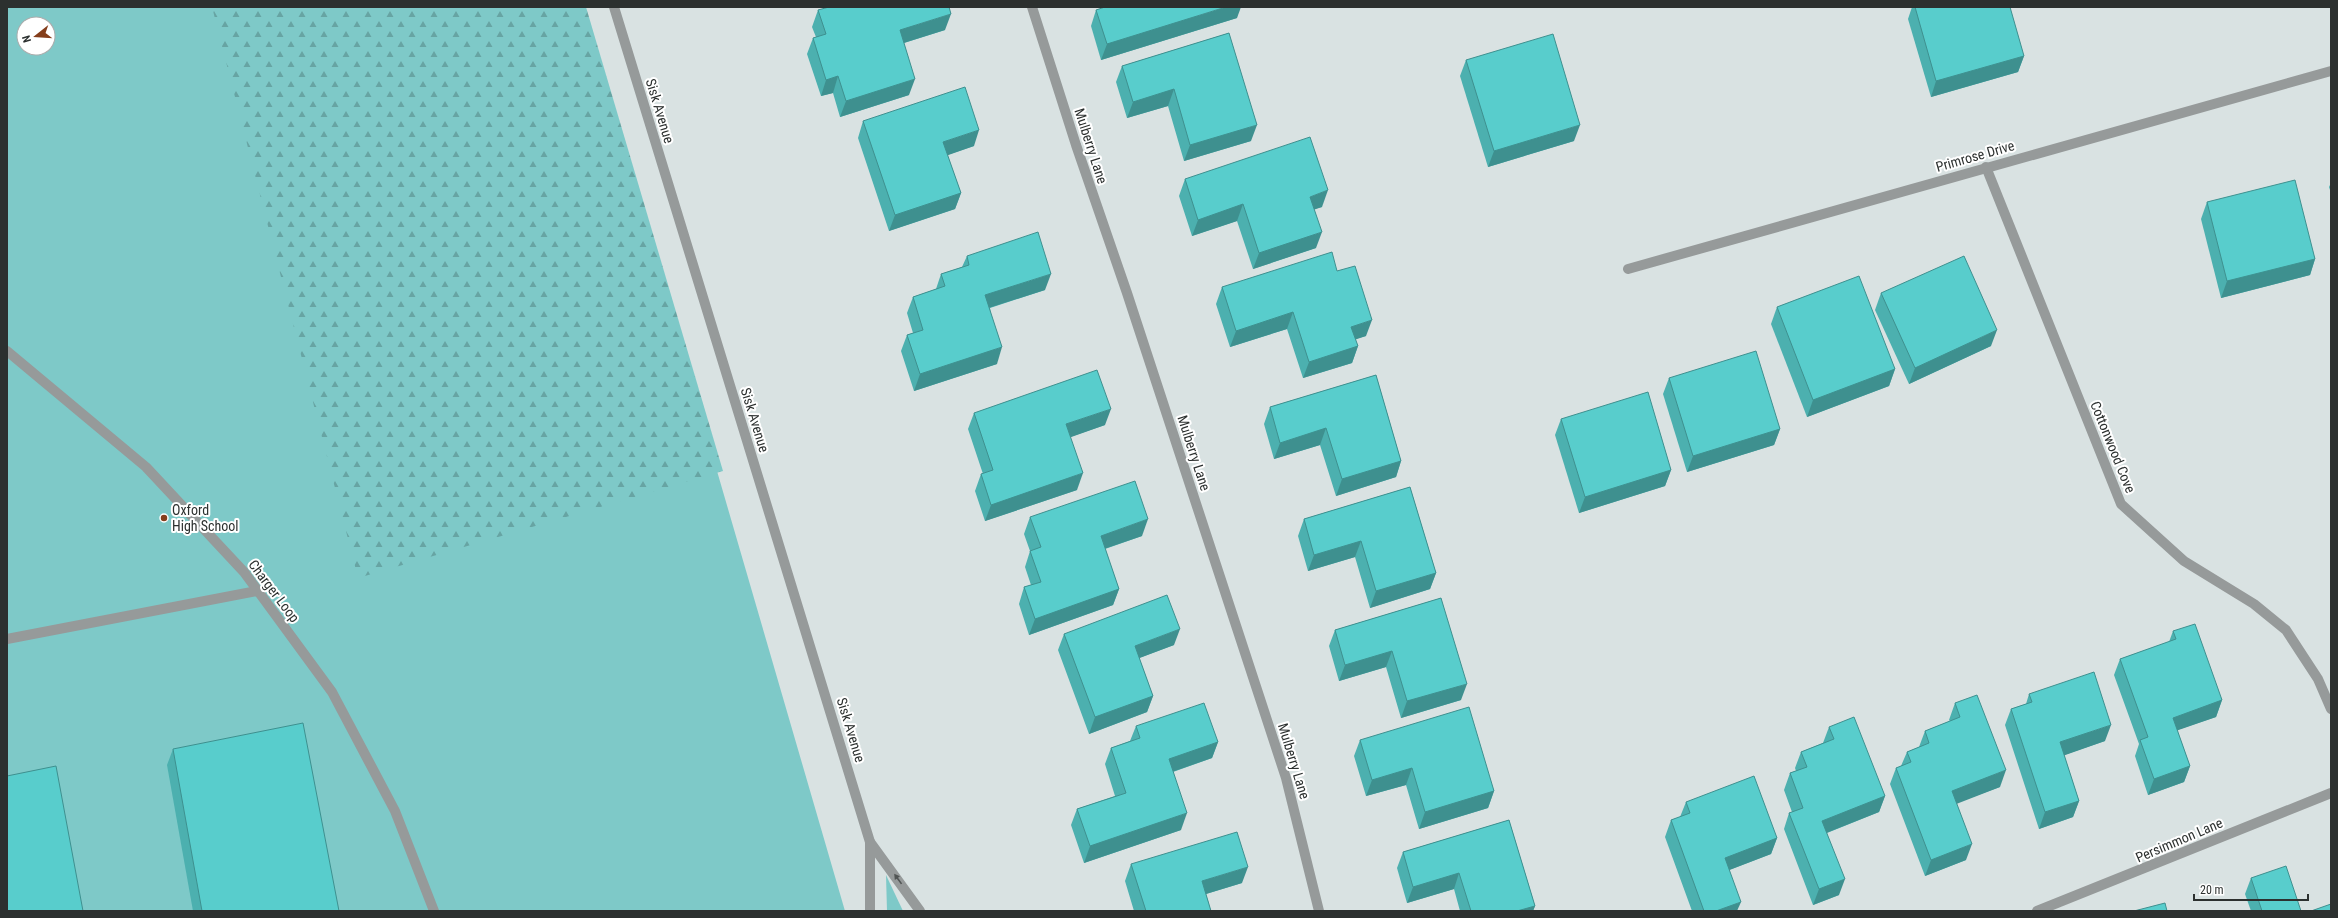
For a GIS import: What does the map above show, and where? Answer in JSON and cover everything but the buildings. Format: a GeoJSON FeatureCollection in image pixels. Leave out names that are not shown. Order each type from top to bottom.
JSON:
{"type":"FeatureCollection","features":[{"type":"Feature","properties":{"kind":"street","name":"Sisk Avenue"},"geometry":{"type":"LineString","coordinates":[[614,7],[870,842],[870,911]]}},
{"type":"Feature","properties":{"kind":"street","name":"Mulberry Lane"},"geometry":{"type":"LineString","coordinates":[[1032,7],[1076,145],[1127,293],[1286,778],[1319,911]]}},
{"type":"Feature","properties":{"kind":"street","name":"Primrose Drive"},"geometry":{"type":"LineString","coordinates":[[1628,269],[2331,71]]}},
{"type":"Feature","properties":{"kind":"street","name":"Cottonwood Cove"},"geometry":{"type":"LineString","coordinates":[[1986,167],[2121,504],[2184,561],[2254,604],[2286,630],[2318,679],[2331,709]]}},
{"type":"Feature","properties":{"kind":"street","name":"Charger Loop"},"geometry":{"type":"LineString","coordinates":[[7,351],[146,467],[244,572],[332,692],[394,811],[434,911]]}},
{"type":"Feature","properties":{"kind":"street"},"geometry":{"type":"LineString","coordinates":[[7,639],[257,591]]}},
{"type":"Feature","properties":{"kind":"street","name":"Persimmon Lane"},"geometry":{"type":"LineString","coordinates":[[2038,911],[2331,793]]}},
{"type":"Feature","properties":{"kind":"street","name":"Sisk Avenue"},"geometry":{"type":"LineString","coordinates":[[870,842],[920,911]]}},
{"type":"Feature","properties":{"kind":"green space"},"geometry":{"type":"Polygon","coordinates":[[[7,7],[582,7],[845,911],[7,911],[7,7]]]}},
{"type":"Feature","properties":{"kind":"green space"},"geometry":{"type":"Polygon","coordinates":[[[212,7],[586,7],[723,471],[358,578],[212,7]]]}},
{"type":"Feature","properties":{"kind":"green space"},"geometry":{"type":"Polygon","coordinates":[[[886,875],[903,911],[887,911],[886,875]]]}},
{"type":"Feature","properties":{"kind":"place","name":"Oxford High School"},"geometry":{"type":"Point","coordinates":[164,518]}}]}
